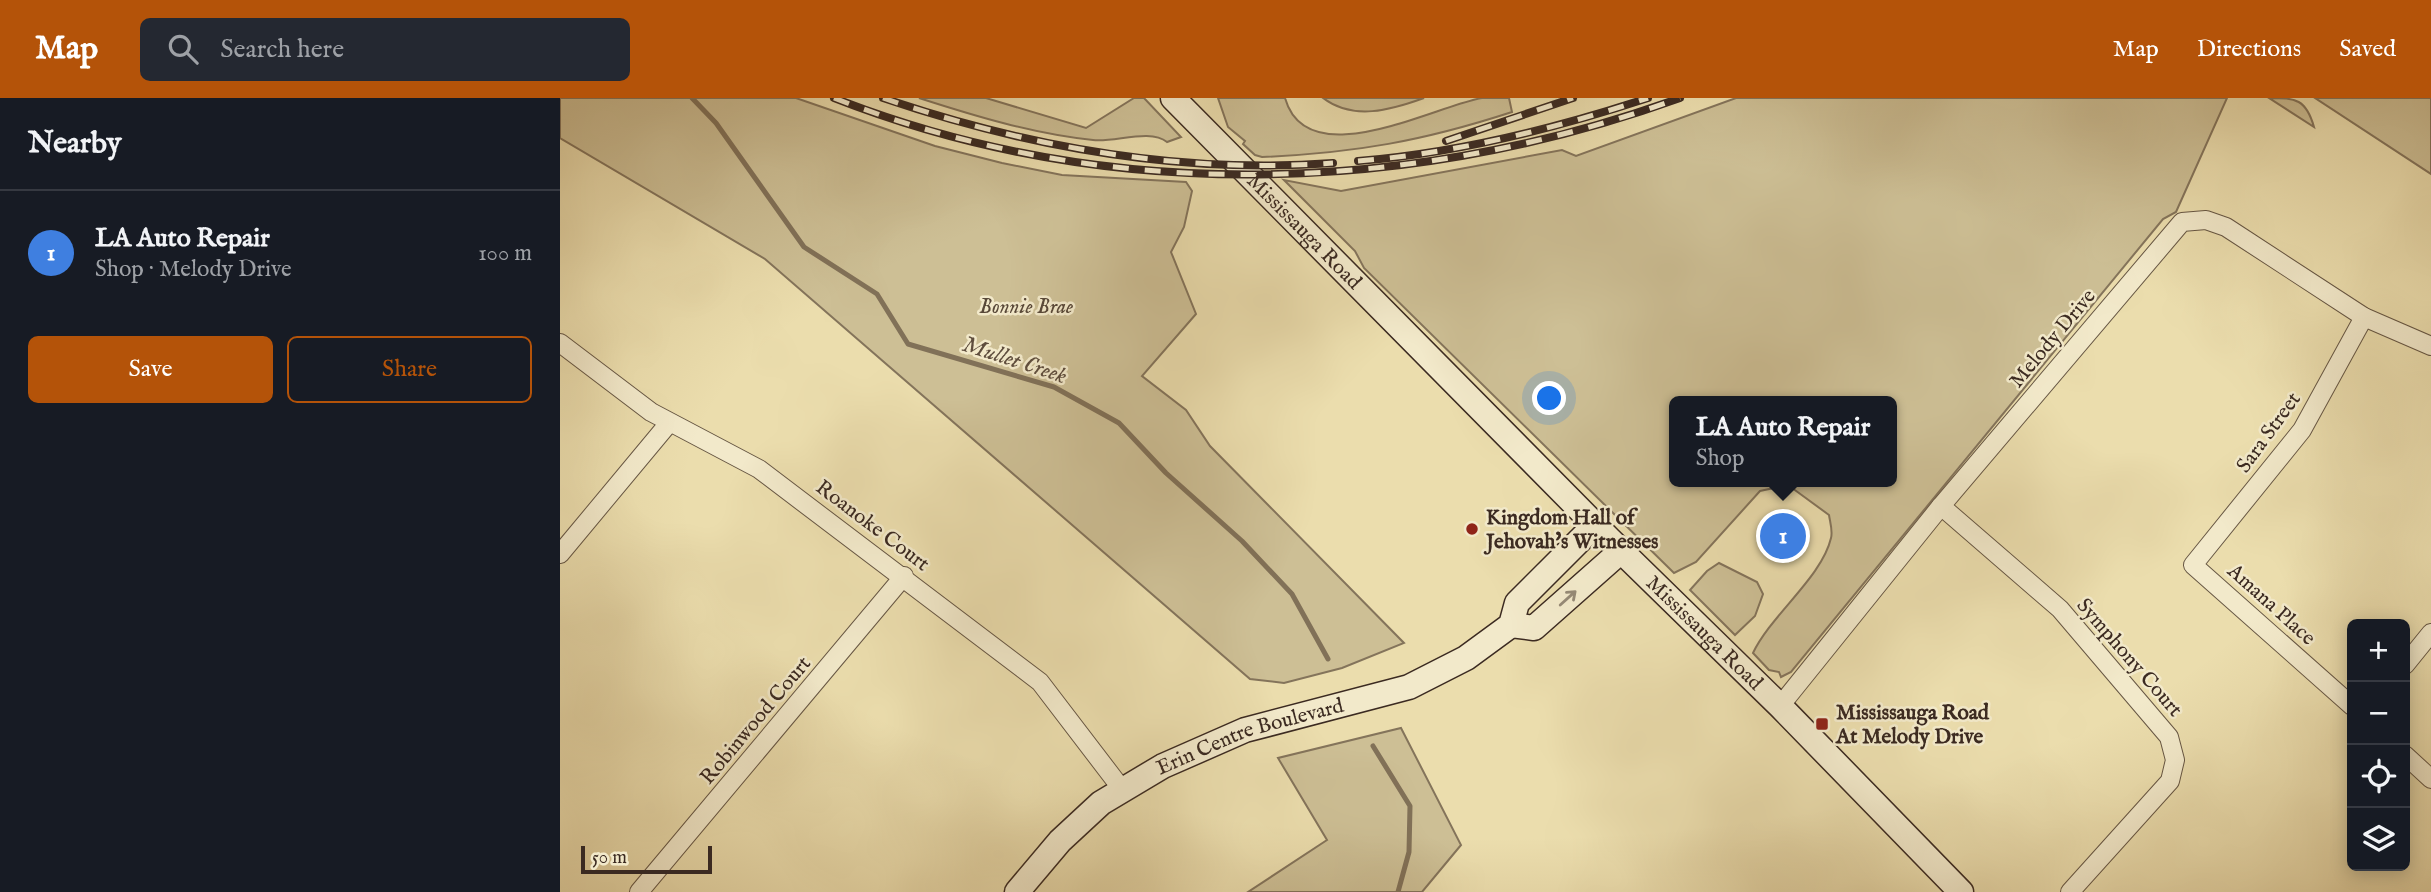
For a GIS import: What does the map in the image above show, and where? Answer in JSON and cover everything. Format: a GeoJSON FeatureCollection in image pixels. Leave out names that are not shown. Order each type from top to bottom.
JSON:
{"type":"FeatureCollection","features":[{"type":"Feature","properties":{"kind":"main road","name":"Mississauga Road"},"geometry":{"type":"LineString","coordinates":[[1173,98],[1242,164],[1595,525],[1780,706],[1961,892]]}},
{"type":"Feature","properties":{"kind":"main road","name":"Erin Centre Boulevard"},"geometry":{"type":"LineString","coordinates":[[1017,892],[1060,841],[1121,788],[1207,745],[1245,730],[1409,687],[1466,659],[1511,625],[1517,603],[1595,525]]}},
{"type":"Feature","properties":{"kind":"main road","name":"Erin Centre Boulevard"},"geometry":{"type":"LineString","coordinates":[[1511,625],[1534,628],[1621,551]]}},
{"type":"Feature","properties":{"kind":"street","name":"Melody Drive"},"geometry":{"type":"LineString","coordinates":[[1780,706],[1941,506],[2182,222],[2206,220],[2226,228],[2364,317],[2431,346]]}},
{"type":"Feature","properties":{"kind":"street","name":"Sara Street"},"geometry":{"type":"LineString","coordinates":[[2193,565],[2302,430],[2364,317]]}},
{"type":"Feature","properties":{"kind":"street","name":"Roanoke Court"},"geometry":{"type":"LineString","coordinates":[[560,343],[600,375],[669,423],[759,469],[904,576],[1040,682],[1076,724],[1121,788]]}},
{"type":"Feature","properties":{"kind":"street"},"geometry":{"type":"LineString","coordinates":[[560,554],[669,423]]}},
{"type":"Feature","properties":{"kind":"street","name":"Symphony Court"},"geometry":{"type":"LineString","coordinates":[[1941,506],[2060,609],[2169,737],[2175,760],[2169,781],[2070,892]]}},
{"type":"Feature","properties":{"kind":"street","name":"Amana Place"},"geometry":{"type":"LineString","coordinates":[[2193,565],[2347,702]]}},
{"type":"Feature","properties":{"kind":"street","name":"Robinwood Court"},"geometry":{"type":"LineString","coordinates":[[639,892],[904,576]]}},
{"type":"Feature","properties":{"kind":"street"},"geometry":{"type":"LineString","coordinates":[[2410,659],[2431,633]]}},
{"type":"Feature","properties":{"kind":"street"},"geometry":{"type":"LineString","coordinates":[[2410,760],[2431,779]]}},
{"type":"Feature","properties":{"kind":"green space","name":"Bonnie Brae"},"geometry":{"type":"Polygon","coordinates":[[[560,98],[796,98],[935,146],[1002,163],[1062,175],[1186,182],[1192,191],[1184,227],[1171,252],[1196,314],[1142,376],[1186,410],[1210,446],[1404,643],[1342,668],[1284,683],[1250,679],[765,259],[560,138],[560,98]]]}},
{"type":"Feature","properties":{"kind":"green space"},"geometry":{"type":"Polygon","coordinates":[[[919,98],[986,98],[1086,128],[1134,98],[1144,98],[1181,137],[1167,142],[1151,136],[1102,140],[1071,137],[1005,124],[919,98]]]}},
{"type":"Feature","properties":{"kind":"green space"},"geometry":{"type":"Polygon","coordinates":[[[1218,98],[1285,98],[1298,121],[1318,132],[1344,134],[1374,130],[1482,98],[1509,98],[1512,112],[1448,131],[1389,144],[1262,157],[1255,155],[1243,144],[1245,141],[1228,127],[1218,98]]]}},
{"type":"Feature","properties":{"kind":"green space"},"geometry":{"type":"Polygon","coordinates":[[[1323,98],[1424,98],[1385,109],[1359,111],[1335,105],[1323,98]]]}},
{"type":"Feature","properties":{"kind":"green space"},"geometry":{"type":"Polygon","coordinates":[[[1736,98],[2227,98],[2176,212],[2163,219],[1791,672],[1781,677],[1779,672],[1769,670],[1753,653],[1772,624],[1818,567],[1832,535],[1829,515],[1791,487],[1897,487],[1897,396],[1669,396],[1669,487],[1779,487],[1760,491],[1696,562],[1674,573],[1364,268],[1355,251],[1284,180],[1341,191],[1562,150],[1576,156],[1736,98]]]}},
{"type":"Feature","properties":{"kind":"green space"},"geometry":{"type":"Polygon","coordinates":[[[2269,98],[2299,102],[2307,111],[2314,127],[2269,98]]]}},
{"type":"Feature","properties":{"kind":"green space"},"geometry":{"type":"Polygon","coordinates":[[[2315,98],[2431,98],[2431,174],[2315,98]]]}},
{"type":"Feature","properties":{"kind":"green space"},"geometry":{"type":"Polygon","coordinates":[[[1719,563],[1757,582],[1763,594],[1755,616],[1735,635],[1690,590],[1707,571],[1719,563]]]}},
{"type":"Feature","properties":{"kind":"green space"},"geometry":{"type":"Polygon","coordinates":[[[1401,728],[1461,845],[1422,892],[1248,892],[1327,840],[1278,758],[1401,728]]]}},
{"type":"Feature","properties":{"kind":"waterway","name":"Mullet Creek"},"geometry":{"type":"LineString","coordinates":[[692,98],[716,123],[804,247],[877,294],[908,344],[1054,387],[1119,423],[1166,473],[1242,541],[1292,594],[1328,659]]}},
{"type":"Feature","properties":{"kind":"waterway","name":"Mullet Creek"},"geometry":{"type":"LineString","coordinates":[[1373,746],[1410,806],[1409,852],[1398,892]]}},
{"type":"Feature","properties":{"kind":"railway"},"geometry":{"type":"LineString","coordinates":[[834,98],[937,132],[1042,156],[1149,170],[1257,174],[1364,169],[1471,154],[1577,130],[1680,98]]}},
{"type":"Feature","properties":{"kind":"railway"},"geometry":{"type":"LineString","coordinates":[[883,98],[993,130],[1105,153],[1218,164],[1333,163]]}},
{"type":"Feature","properties":{"kind":"railway"},"geometry":{"type":"LineString","coordinates":[[1446,141],[1573,98]]}},
{"type":"Feature","properties":{"kind":"railway"},"geometry":{"type":"LineString","coordinates":[[1358,161],[1432,152],[1505,138],[1648,98]]}},
{"type":"Feature","properties":{"kind":"place","name":"Kingdom Hall of Jehovah's Witnesses"},"geometry":{"type":"Point","coordinates":[1472,529]}},
{"type":"Feature","properties":{"kind":"place","name":"LA Auto Repair"},"geometry":{"type":"Point","coordinates":[1783,536]}},
{"type":"Feature","properties":{"kind":"place","name":"Mississauga Road At Melody Drive"},"geometry":{"type":"Point","coordinates":[1822,724]}}]}
